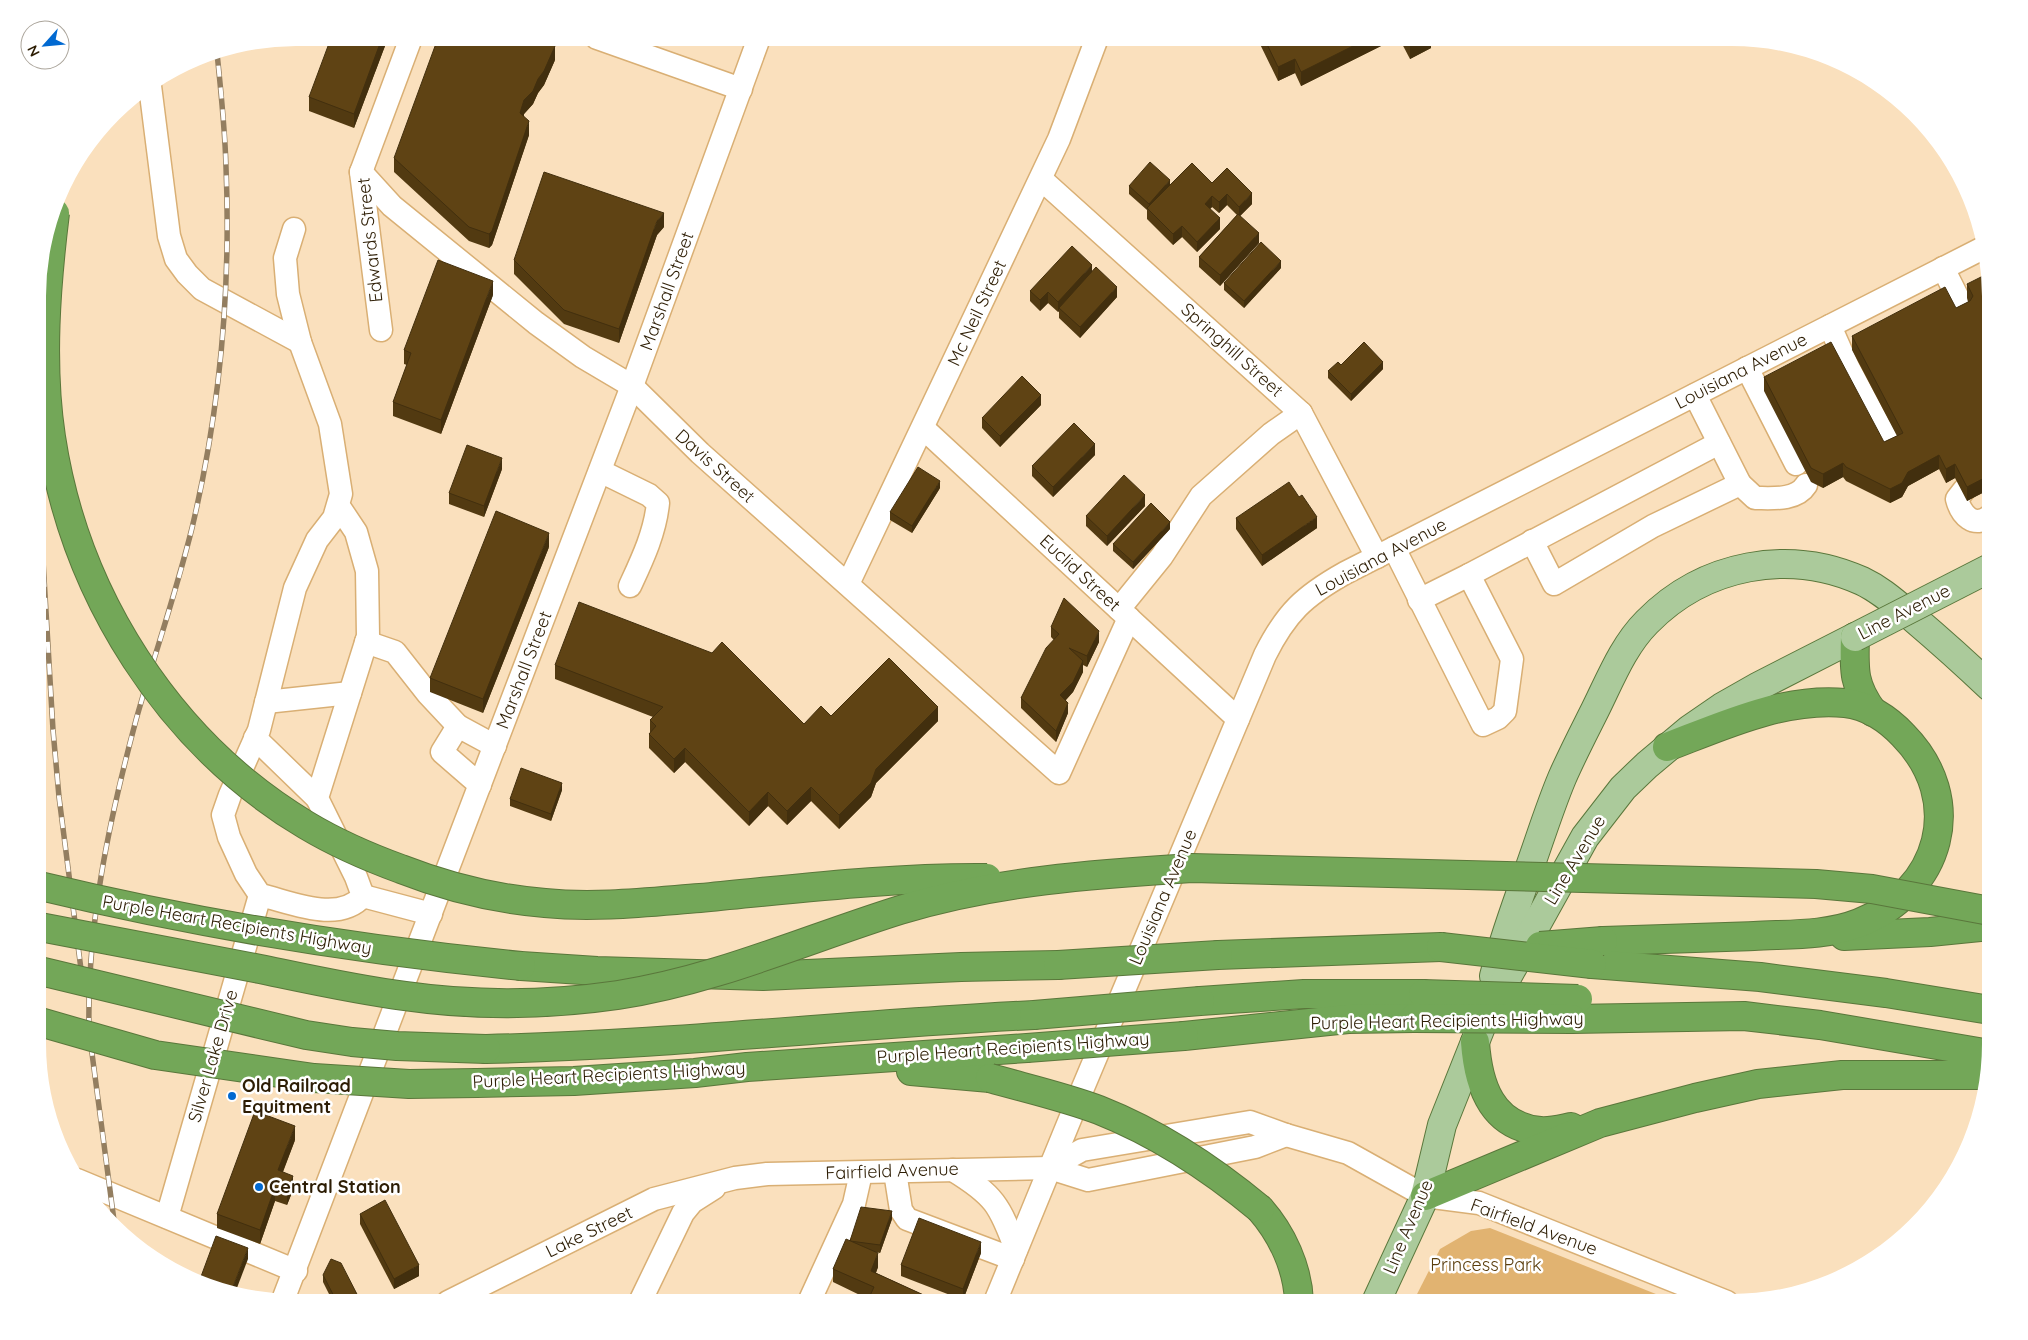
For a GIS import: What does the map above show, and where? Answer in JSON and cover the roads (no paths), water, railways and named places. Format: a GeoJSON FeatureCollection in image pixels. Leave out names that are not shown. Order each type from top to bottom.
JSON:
{"type":"FeatureCollection","features":[{"type":"Feature","properties":{"kind":"highway"},"geometry":{"type":"LineString","coordinates":[[46,325],[52,241]]}},
{"type":"Feature","properties":{"kind":"highway"},"geometry":{"type":"LineString","coordinates":[[46,376],[47,402],[57,470],[70,520],[93,583],[125,643],[164,699],[209,749],[248,784],[276,805],[335,841],[366,856],[415,874],[486,895],[545,903],[626,903],[941,878],[990,878],[1031,883]]}},
{"type":"Feature","properties":{"kind":"highway"},"geometry":{"type":"LineString","coordinates":[[1855,637],[1856,678],[1862,698],[1872,712]]}},
{"type":"Feature","properties":{"kind":"highway"},"geometry":{"type":"LineString","coordinates":[[1598,952],[1806,934],[1857,924],[1894,903],[1916,883],[1928,863],[1937,842],[1940,818],[1936,794],[1928,771],[1920,756],[1910,742],[1892,724],[1872,712],[1847,703],[1824,702],[1756,713],[1667,747]]}},
{"type":"Feature","properties":{"kind":"highway"},"geometry":{"type":"LineString","coordinates":[[46,928],[406,996],[469,1001],[524,1002],[618,995],[678,982],[766,957],[901,910],[981,891],[1101,873],[1192,868],[1816,884],[1872,889],[1982,910]]}},
{"type":"Feature","properties":{"kind":"highway","name":"Purple Heart Recipients Highway"},"geometry":{"type":"LineString","coordinates":[[46,888],[120,906],[239,928],[425,956],[597,972],[764,976],[961,967],[1058,965],[1218,955],[1441,947],[1502,953],[1541,946],[1598,952]]}},
{"type":"Feature","properties":{"kind":"highway"},"geometry":{"type":"LineString","coordinates":[[1806,934],[1850,936],[1930,932],[1982,927]]}},
{"type":"Feature","properties":{"kind":"highway"},"geometry":{"type":"LineString","coordinates":[[1598,952],[1760,977],[1886,993],[1982,1009]]}},
{"type":"Feature","properties":{"kind":"highway"},"geometry":{"type":"LineString","coordinates":[[46,972],[306,1035],[397,1046],[486,1049],[571,1047],[1304,994],[1418,1006],[1575,1009],[1679,1003],[1704,1006],[1744,1016],[1820,1025],[1981,1053]]}},
{"type":"Feature","properties":{"kind":"highway","name":"Purple Heart Recipients Highway"},"geometry":{"type":"LineString","coordinates":[[46,1024],[155,1055],[314,1078],[409,1084],[583,1080],[1184,1036],[1348,1019],[1418,1006]]}},
{"type":"Feature","properties":{"kind":"highway"},"geometry":{"type":"LineString","coordinates":[[46,1042],[98,1051],[155,1055]]}},
{"type":"Feature","properties":{"kind":"highway"},"geometry":{"type":"LineString","coordinates":[[1475,1042],[1477,1065],[1485,1094],[1500,1115],[1517,1126],[1541,1131],[1602,1122],[1758,1084],[1860,1074],[1980,1075]]}},
{"type":"Feature","properties":{"kind":"highway"},"geometry":{"type":"LineString","coordinates":[[747,1068],[915,1071],[990,1078],[1099,1110],[1155,1138],[1234,1187],[1266,1217],[1298,1263],[1311,1294]]}},
{"type":"Feature","properties":{"kind":"highway"},"geometry":{"type":"LineString","coordinates":[[1425,1196],[1602,1122]]}},
{"type":"Feature","properties":{"kind":"highway"},"geometry":{"type":"LineString","coordinates":[[1266,1217],[1292,1264],[1298,1294]]}},
{"type":"Feature","properties":{"kind":"main road"},"geometry":{"type":"LineString","coordinates":[[1485,1017],[1498,960],[1562,778],[1617,665],[1633,639],[1662,608],[1688,590],[1716,576],[1756,565],[1803,564],[1834,570],[1881,592],[1949,647],[1982,679]]}},
{"type":"Feature","properties":{"kind":"main road","name":"Line Avenue"},"geometry":{"type":"LineString","coordinates":[[1380,1294],[1425,1196],[1442,1125],[1485,1017],[1585,837],[1623,788],[1667,747],[1729,703],[1982,572]]}},
{"type":"Feature","properties":{"kind":"street","name":"Edwards Street"},"geometry":{"type":"LineString","coordinates":[[381,330],[362,172],[408,46]]}},
{"type":"Feature","properties":{"kind":"street"},"geometry":{"type":"LineString","coordinates":[[620,46],[741,88]]}},
{"type":"Feature","properties":{"kind":"street","name":"Marshall Street"},"geometry":{"type":"LineString","coordinates":[[286,1293],[600,471],[756,46]]}},
{"type":"Feature","properties":{"kind":"street","name":"Mc Neil Street"},"geometry":{"type":"LineString","coordinates":[[848,584],[1041,178],[1062,132],[1094,46]]}},
{"type":"Feature","properties":{"kind":"street"},"geometry":{"type":"LineString","coordinates":[[151,93],[169,236],[176,259],[202,289],[300,342]]}},
{"type":"Feature","properties":{"kind":"street","name":"Davis Street"},"geometry":{"type":"LineString","coordinates":[[362,172],[392,206],[536,323],[582,357],[632,386],[700,453],[1059,773],[1124,614]]}},
{"type":"Feature","properties":{"kind":"street","name":"Springhill Street"},"geometry":{"type":"LineString","coordinates":[[1041,178],[1301,413],[1385,553],[1420,600],[1482,725],[1498,718],[1505,711],[1512,659],[1469,575]]}},
{"type":"Feature","properties":{"kind":"street"},"geometry":{"type":"LineString","coordinates":[[294,229],[285,258],[288,294],[300,342],[330,424],[341,494],[334,518],[317,540],[295,588],[255,738],[223,815],[229,837],[246,874],[260,895],[323,911],[344,908],[357,903],[363,896]]}},
{"type":"Feature","properties":{"kind":"street","name":"Louisiana Avenue"},"geometry":{"type":"LineString","coordinates":[[998,1294],[1238,719],[1274,637],[1297,606],[1319,587],[1978,251]]}},
{"type":"Feature","properties":{"kind":"street"},"geometry":{"type":"LineString","coordinates":[[1943,268],[1968,318]]}},
{"type":"Feature","properties":{"kind":"street"},"geometry":{"type":"LineString","coordinates":[[1863,309],[1874,331]]}},
{"type":"Feature","properties":{"kind":"street"},"geometry":{"type":"LineString","coordinates":[[1830,326],[1848,367],[1880,427],[1886,435],[1900,437]]}},
{"type":"Feature","properties":{"kind":"street"},"geometry":{"type":"LineString","coordinates":[[1748,368],[1796,464]]}},
{"type":"Feature","properties":{"kind":"street"},"geometry":{"type":"LineString","coordinates":[[1695,395],[1740,484],[1755,498],[1780,499],[1795,494],[1804,489],[1806,485]]}},
{"type":"Feature","properties":{"kind":"street"},"geometry":{"type":"LineString","coordinates":[[1124,614],[1201,496],[1271,434],[1301,413]]}},
{"type":"Feature","properties":{"kind":"street","name":"Euclid Street"},"geometry":{"type":"LineString","coordinates":[[923,428],[1238,719]]}},
{"type":"Feature","properties":{"kind":"street"},"geometry":{"type":"LineString","coordinates":[[1420,600],[1720,443]]}},
{"type":"Feature","properties":{"kind":"street"},"geometry":{"type":"LineString","coordinates":[[600,471],[649,495],[658,503],[646,549],[630,586]]}},
{"type":"Feature","properties":{"kind":"street"},"geometry":{"type":"LineString","coordinates":[[1532,542],[1554,584],[1653,526],[1740,484]]}},
{"type":"Feature","properties":{"kind":"street"},"geometry":{"type":"LineString","coordinates":[[1964,490],[1957,499],[1959,507],[1966,517],[1974,522],[1982,521]]}},
{"type":"Feature","properties":{"kind":"street"},"geometry":{"type":"LineString","coordinates":[[317,798],[368,636],[368,571],[356,532],[338,505]]}},
{"type":"Feature","properties":{"kind":"street"},"geometry":{"type":"LineString","coordinates":[[366,642],[395,652],[428,694],[458,726],[495,746]]}},
{"type":"Feature","properties":{"kind":"street"},"geometry":{"type":"LineString","coordinates":[[266,702],[350,693]]}},
{"type":"Feature","properties":{"kind":"street"},"geometry":{"type":"LineString","coordinates":[[458,726],[442,752],[480,785]]}},
{"type":"Feature","properties":{"kind":"street"},"geometry":{"type":"LineString","coordinates":[[255,738],[317,798],[356,877],[363,896]]}},
{"type":"Feature","properties":{"kind":"street","name":"Silver Lake Drive"},"geometry":{"type":"LineString","coordinates":[[167,1217],[260,895]]}},
{"type":"Feature","properties":{"kind":"street"},"geometry":{"type":"LineString","coordinates":[[363,896],[431,914]]}},
{"type":"Feature","properties":{"kind":"street","name":"Fairfield Avenue"},"geometry":{"type":"LineString","coordinates":[[1050,1168],[1082,1150],[1250,1122],[1286,1135],[1348,1153],[1425,1196],[1479,1203],[1707,1294]]}},
{"type":"Feature","properties":{"kind":"street","name":"Fairfield Avenue"},"geometry":{"type":"LineString","coordinates":[[735,1178],[767,1174],[1050,1168],[1088,1180],[1255,1147],[1286,1135]]}},
{"type":"Feature","properties":{"kind":"street"},"geometry":{"type":"LineString","coordinates":[[953,1170],[974,1182],[996,1202],[1014,1254]]}},
{"type":"Feature","properties":{"kind":"street"},"geometry":{"type":"LineString","coordinates":[[895,1172],[901,1210],[907,1219],[1014,1254]]}},
{"type":"Feature","properties":{"kind":"street"},"geometry":{"type":"LineString","coordinates":[[813,1294],[854,1204],[861,1173]]}},
{"type":"Feature","properties":{"kind":"street"},"geometry":{"type":"LineString","coordinates":[[644,1294],[684,1213],[692,1202],[735,1178]]}},
{"type":"Feature","properties":{"kind":"street","name":"Lake Street"},"geometry":{"type":"LineString","coordinates":[[464,1294],[654,1199],[735,1178]]}},
{"type":"Feature","properties":{"kind":"street"},"geometry":{"type":"LineString","coordinates":[[90,1185],[296,1271]]}},
{"type":"Feature","properties":{"kind":"railway"},"geometry":{"type":"LineString","coordinates":[[89,1029],[92,951],[96,912],[109,834],[136,720],[192,528],[202,484],[216,394],[225,304],[227,258],[225,138],[218,59]]}},
{"type":"Feature","properties":{"kind":"railway"},"geometry":{"type":"LineString","coordinates":[[46,612],[59,797],[83,985]]}},
{"type":"Feature","properties":{"kind":"railway"},"geometry":{"type":"LineString","coordinates":[[88,1023],[113,1215]]}},
{"type":"Feature","properties":{"kind":"place","name":"Old Railroad Equitment"},"geometry":{"type":"Point","coordinates":[232,1096]}},
{"type":"Feature","properties":{"kind":"place","name":"Central Station"},"geometry":{"type":"Point","coordinates":[259,1187]}},
{"type":"Feature","properties":{"kind":"park label","name":"Princess Park"},"geometry":{"type":"Point","coordinates":[1486,1265]}}]}
